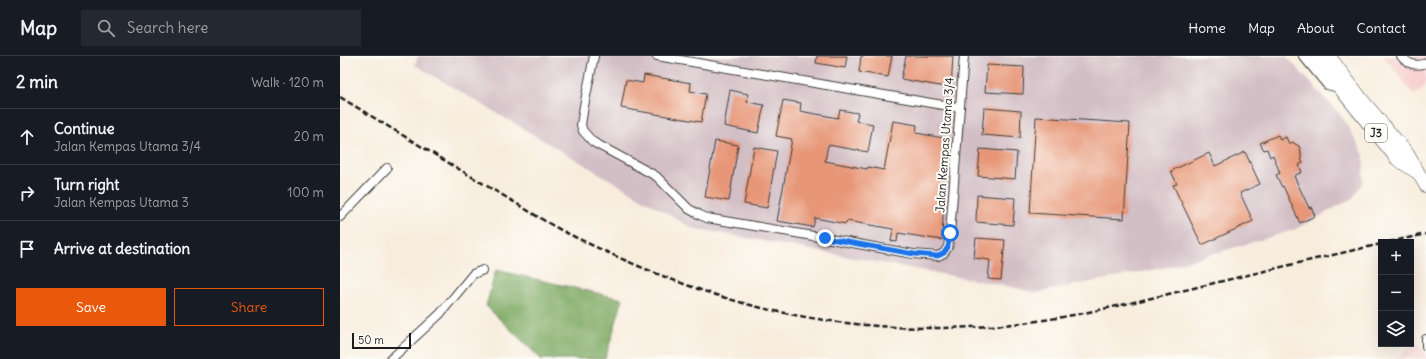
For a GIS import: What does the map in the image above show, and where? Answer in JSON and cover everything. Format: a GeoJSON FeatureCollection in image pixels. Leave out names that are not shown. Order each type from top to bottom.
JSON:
{"type":"FeatureCollection","features":[{"type":"Feature","properties":{"kind":"main road","name":"J3"},"geometry":{"type":"LineString","coordinates":[[1314,56],[1397,159],[1418,173]]}},
{"type":"Feature","properties":{"kind":"main road","name":"J3"},"geometry":{"type":"LineString","coordinates":[[1329,56],[1363,101],[1407,153],[1426,186]]}},
{"type":"Feature","properties":{"kind":"main road"},"geometry":{"type":"LineString","coordinates":[[1336,56],[1363,101]]}},
{"type":"Feature","properties":{"kind":"street","name":"Jalan Kempas Utama 3/4"},"geometry":{"type":"LineString","coordinates":[[594,56],[584,106],[581,125],[582,131],[593,142],[656,176],[689,209],[707,218],[914,254],[938,256],[944,253],[948,247],[964,56]]}},
{"type":"Feature","properties":{"kind":"street"},"geometry":{"type":"LineString","coordinates":[[657,56],[960,108]]}},
{"type":"Feature","properties":{"kind":"street"},"geometry":{"type":"LineString","coordinates":[[1303,56],[1327,85],[1339,88]]}},
{"type":"Feature","properties":{"kind":"street"},"geometry":{"type":"LineString","coordinates":[[1401,56],[1414,65],[1422,65],[1426,63]]}},
{"type":"Feature","properties":{"kind":"street"},"geometry":{"type":"LineString","coordinates":[[340,217],[387,168]]}},
{"type":"Feature","properties":{"kind":"street"},"geometry":{"type":"LineString","coordinates":[[391,359],[440,314],[473,274],[483,270]]}},
{"type":"Feature","properties":{"kind":"street"},"geometry":{"type":"LineString","coordinates":[[1426,339],[1426,346]]}},
{"type":"Feature","properties":{"kind":"shaded area"},"geometry":{"type":"Polygon","coordinates":[[[418,56],[1286,56],[1342,117],[1364,155],[1363,181],[1353,198],[1294,230],[1167,267],[1035,293],[1012,287],[692,228],[415,65],[418,56]]]}},
{"type":"Feature","properties":{"kind":"shaded area"},"geometry":{"type":"Polygon","coordinates":[[[1384,56],[1426,56],[1426,85],[1414,95],[1384,56]]]}},
{"type":"Feature","properties":{"kind":"shaded area"},"geometry":{"type":"Polygon","coordinates":[[[1415,341],[1426,353],[1426,359],[1396,359],[1409,347],[1414,347],[1415,341]]]}},
{"type":"Feature","properties":{"kind":"green space"},"geometry":{"type":"Polygon","coordinates":[[[496,270],[623,299],[605,359],[541,359],[486,306],[496,270]]]}},
{"type":"Feature","properties":{"kind":"building"},"geometry":{"type":"Polygon","coordinates":[[[817,56],[847,56],[845,68],[816,63],[817,56]]]}},
{"type":"Feature","properties":{"kind":"building"},"geometry":{"type":"Polygon","coordinates":[[[861,56],[892,56],[888,77],[859,72],[861,56]]]}},
{"type":"Feature","properties":{"kind":"building"},"geometry":{"type":"Polygon","coordinates":[[[906,56],[953,56],[951,88],[901,79],[906,56]]]}},
{"type":"Feature","properties":{"kind":"building"},"geometry":{"type":"Polygon","coordinates":[[[987,65],[1024,67],[1023,94],[985,92],[987,65]]]}},
{"type":"Feature","properties":{"kind":"building"},"geometry":{"type":"Polygon","coordinates":[[[644,75],[691,83],[690,91],[706,94],[701,122],[621,108],[626,80],[643,83],[644,75]]]}},
{"type":"Feature","properties":{"kind":"building"},"geometry":{"type":"Polygon","coordinates":[[[730,90],[748,94],[747,102],[764,105],[758,133],[724,126],[730,90]]]}},
{"type":"Feature","properties":{"kind":"building"},"geometry":{"type":"Polygon","coordinates":[[[783,100],[801,103],[800,111],[838,118],[840,110],[858,113],[856,121],[873,124],[868,152],[828,145],[825,161],[867,169],[868,167],[884,170],[893,121],[917,125],[916,133],[949,139],[943,175],[945,175],[942,240],[898,233],[897,242],[891,241],[893,229],[847,221],[846,224],[815,218],[813,227],[777,221],[792,139],[776,136],[783,100]]]}},
{"type":"Feature","properties":{"kind":"building"},"geometry":{"type":"Polygon","coordinates":[[[984,108],[1021,111],[1020,138],[982,135],[984,108]]]}},
{"type":"Feature","properties":{"kind":"building"},"geometry":{"type":"Polygon","coordinates":[[[1036,117],[1130,123],[1124,219],[1030,213],[1036,117]]]}},
{"type":"Feature","properties":{"kind":"building"},"geometry":{"type":"Polygon","coordinates":[[[1278,135],[1280,140],[1286,137],[1289,144],[1293,142],[1299,146],[1301,152],[1301,159],[1303,163],[1299,165],[1302,172],[1294,176],[1309,208],[1311,207],[1315,216],[1300,223],[1283,186],[1282,187],[1276,175],[1280,173],[1273,155],[1270,157],[1267,149],[1264,150],[1260,143],[1278,135]]]}},
{"type":"Feature","properties":{"kind":"building"},"geometry":{"type":"Polygon","coordinates":[[[715,141],[738,145],[729,201],[705,197],[715,141]]]}},
{"type":"Feature","properties":{"kind":"building"},"geometry":{"type":"Polygon","coordinates":[[[754,147],[777,151],[767,208],[744,204],[754,147]]]}},
{"type":"Feature","properties":{"kind":"building"},"geometry":{"type":"Polygon","coordinates":[[[980,149],[1017,152],[1015,179],[978,176],[980,149]]]}},
{"type":"Feature","properties":{"kind":"building"},"geometry":{"type":"Polygon","coordinates":[[[1245,152],[1260,184],[1240,193],[1253,221],[1202,245],[1173,185],[1177,184],[1171,171],[1209,153],[1215,166],[1245,152]]]}},
{"type":"Feature","properties":{"kind":"building"},"geometry":{"type":"Polygon","coordinates":[[[977,195],[1015,198],[1013,225],[976,222],[977,195]]]}},
{"type":"Feature","properties":{"kind":"building"},"geometry":{"type":"Polygon","coordinates":[[[976,238],[1005,240],[1001,280],[988,279],[990,260],[974,258],[976,238]]]}},
{"type":"Feature","properties":{"kind":"railway"},"geometry":{"type":"LineString","coordinates":[[340,97],[554,226],[615,256],[657,274],[721,297],[776,311],[843,323],[911,328],[945,328],[979,327],[1034,321],[1119,306],[1378,245]]}},
{"type":"Feature","properties":{"kind":"railway"},"geometry":{"type":"LineString","coordinates":[[1403,239],[1426,234]]}},
{"type":"Feature","properties":{"kind":"route"},"geometry":{"type":"LineString","coordinates":[[825,238],[914,254],[938,256],[944,253],[948,247],[950,233]]}}]}
